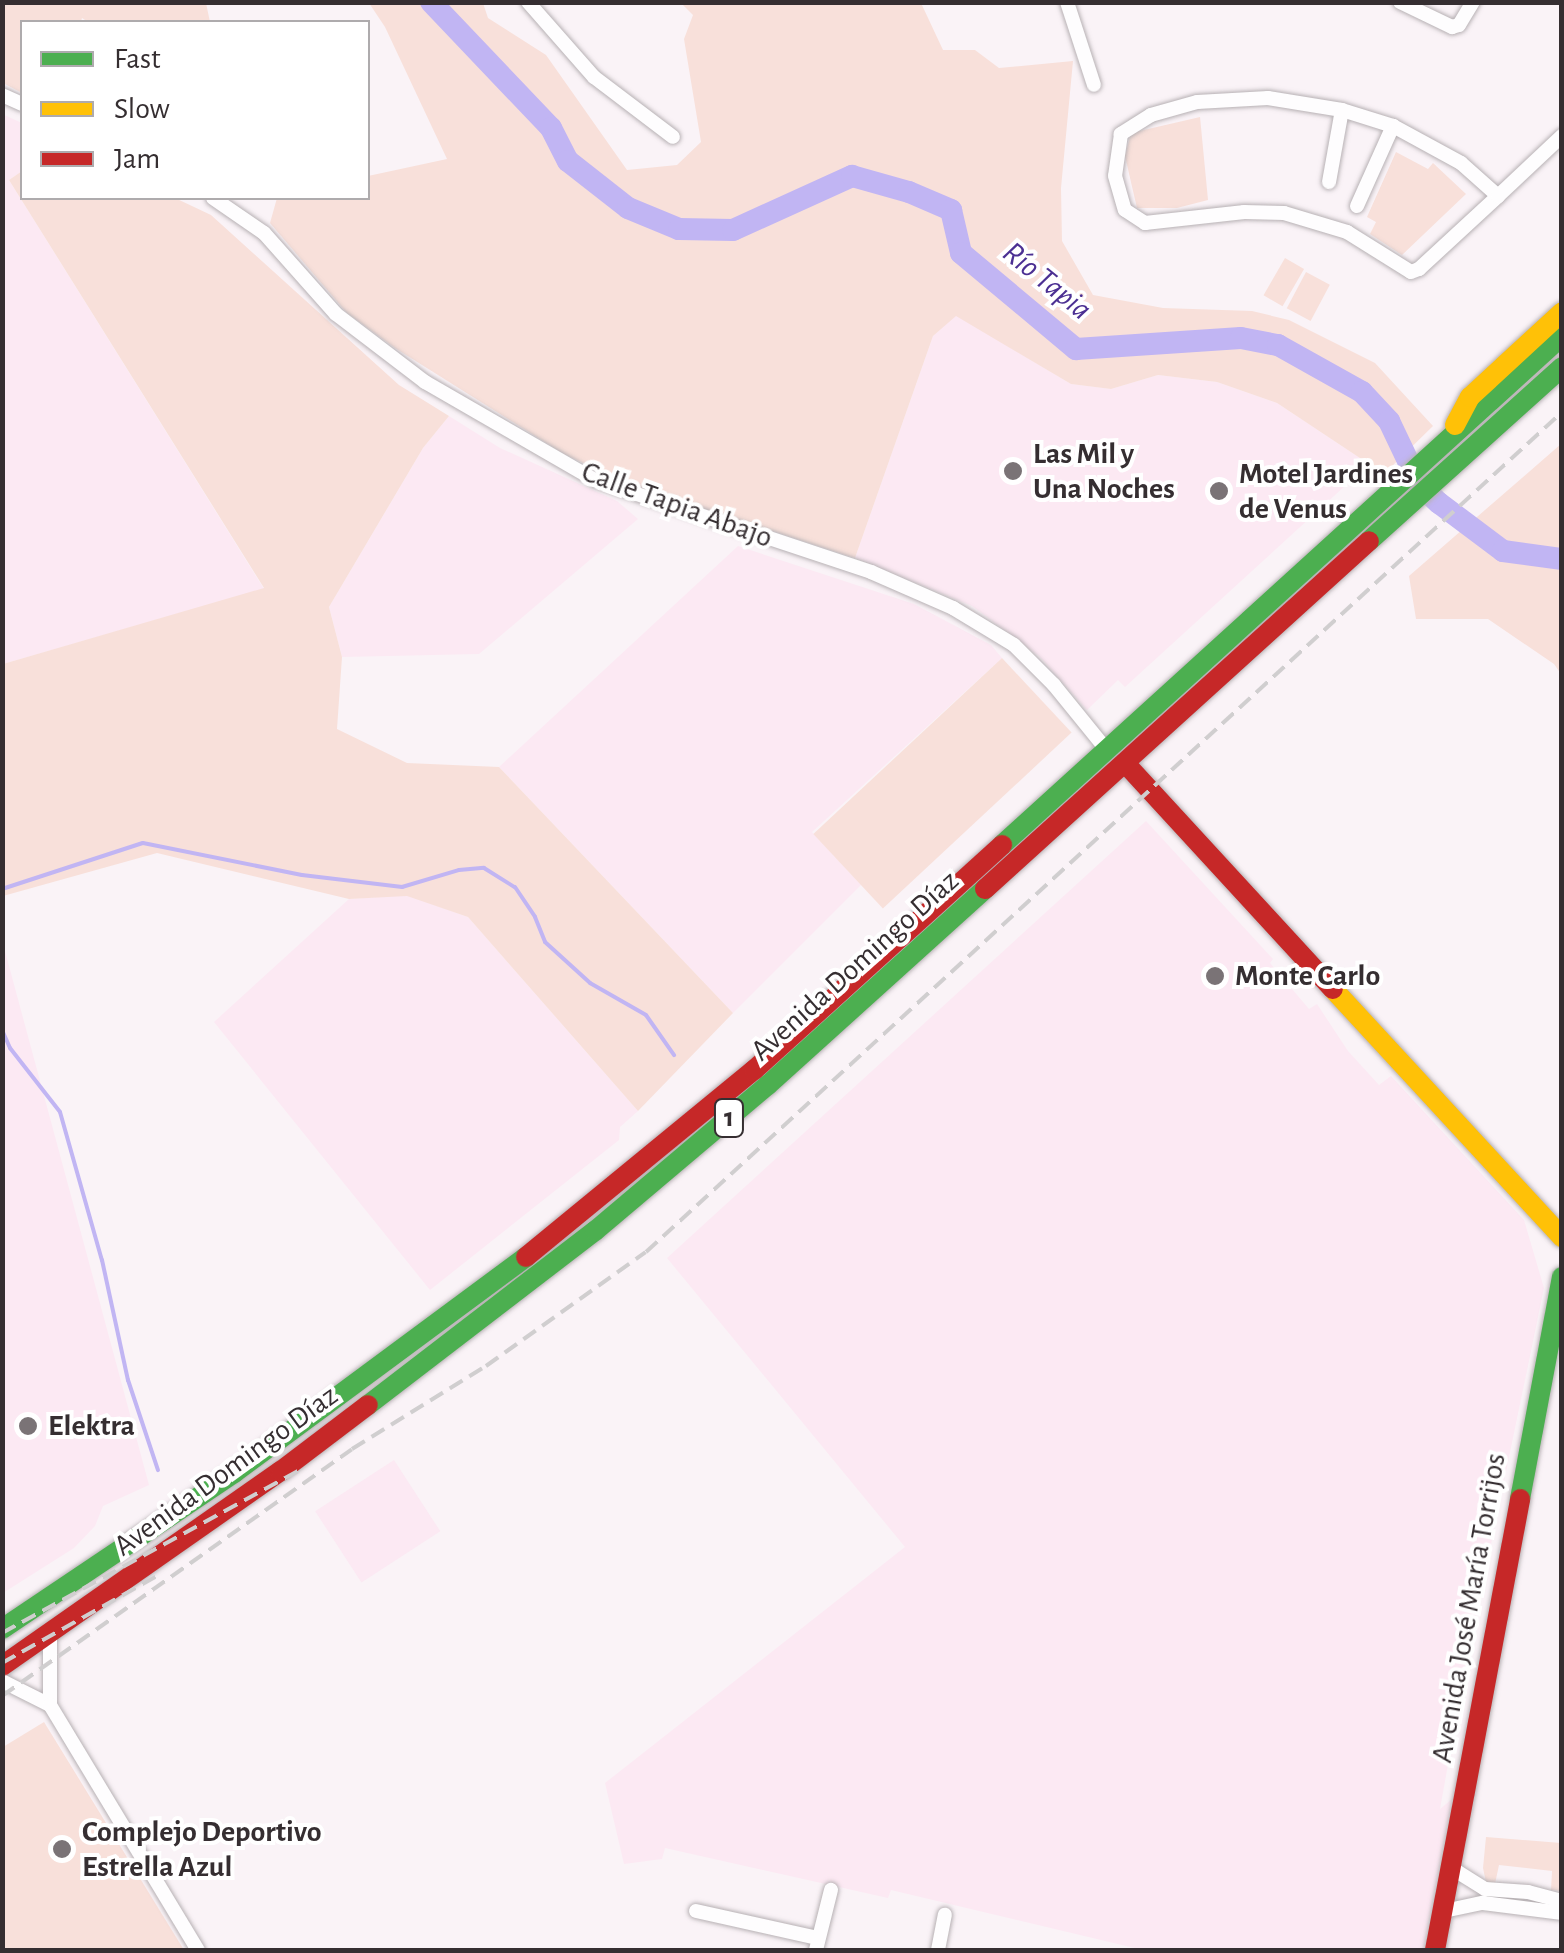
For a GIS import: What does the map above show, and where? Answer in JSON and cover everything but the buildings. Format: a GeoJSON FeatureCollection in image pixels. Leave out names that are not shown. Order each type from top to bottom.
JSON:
{"type":"FeatureCollection","features":[{"type":"Feature","properties":{"kind":"main road"},"geometry":{"type":"LineString","coordinates":[[1444,443],[1470,397],[1562,312]]}},
{"type":"Feature","properties":{"kind":"main road","name":"Avenida Domingo Díaz"},"geometry":{"type":"LineString","coordinates":[[2,1630],[234,1473],[515,1266],[754,1070],[1562,336]]}},
{"type":"Feature","properties":{"kind":"main road","name":"Avenida Domingo Díaz"},"geometry":{"type":"LineString","coordinates":[[2,1666],[281,1471],[530,1284],[768,1085],[1562,367]]}},
{"type":"Feature","properties":{"kind":"main road"},"geometry":{"type":"LineString","coordinates":[[1459,461],[1512,432],[1562,386]]}},
{"type":"Feature","properties":{"kind":"main road"},"geometry":{"type":"LineString","coordinates":[[1124,763],[1562,1237]]}},
{"type":"Feature","properties":{"kind":"main road","name":"Avenida José María Torrijos"},"geometry":{"type":"LineString","coordinates":[[1436,1950],[1562,1276]]}},
{"type":"Feature","properties":{"kind":"street"},"geometry":{"type":"LineString","coordinates":[[1400,2],[1452,27],[1459,24],[1473,2]]}},
{"type":"Feature","properties":{"kind":"street"},"geometry":{"type":"LineString","coordinates":[[1067,3],[1094,85]]}},
{"type":"Feature","properties":{"kind":"street"},"geometry":{"type":"LineString","coordinates":[[533,4],[594,78],[673,138]]}},
{"type":"Feature","properties":{"kind":"street"},"geometry":{"type":"LineString","coordinates":[[1498,196],[1461,163],[1393,126],[1342,110],[1268,98],[1196,102],[1150,115],[1121,134],[1115,176],[1125,210],[1145,224],[1244,212],[1284,213],[1347,232],[1411,272],[1498,196],[1562,136]]}},
{"type":"Feature","properties":{"kind":"street"},"geometry":{"type":"LineString","coordinates":[[1329,182],[1342,110]]}},
{"type":"Feature","properties":{"kind":"street"},"geometry":{"type":"LineString","coordinates":[[1358,206],[1393,126]]}},
{"type":"Feature","properties":{"kind":"street","name":"Calle Tapia Abajo"},"geometry":{"type":"LineString","coordinates":[[216,200],[264,234],[336,314],[425,382],[595,480],[871,572],[970,617],[1014,645],[1054,685],[1106,749]]}},
{"type":"Feature","properties":{"kind":"street"},"geometry":{"type":"LineString","coordinates":[[50,1636],[50,1705],[198,1950]]}},
{"type":"Feature","properties":{"kind":"street"},"geometry":{"type":"LineString","coordinates":[[2,1681],[50,1705]]}},
{"type":"Feature","properties":{"kind":"street"},"geometry":{"type":"LineString","coordinates":[[1452,1869],[1485,1890],[1516,1892],[1562,1912]]}},
{"type":"Feature","properties":{"kind":"street"},"geometry":{"type":"LineString","coordinates":[[696,1910],[817,1944],[830,1890]]}},
{"type":"Feature","properties":{"kind":"street"},"geometry":{"type":"LineString","coordinates":[[1514,1908],[1516,1892]]}},
{"type":"Feature","properties":{"kind":"street"},"geometry":{"type":"LineString","coordinates":[[1444,1910],[1484,1903],[1514,1908],[1562,1901]]}},
{"type":"Feature","properties":{"kind":"street"},"geometry":{"type":"LineString","coordinates":[[938,1950],[945,1915]]}},
{"type":"Feature","properties":{"kind":"shaded area"},"geometry":{"type":"Polygon","coordinates":[[[2,3],[206,3],[210,20],[20,20],[20,92],[3,83],[2,3]]]}},
{"type":"Feature","properties":{"kind":"shaded area"},"geometry":{"type":"Polygon","coordinates":[[[369,3],[483,3],[488,18],[546,55],[627,170],[677,165],[701,142],[684,39],[693,15],[681,3],[921,3],[943,50],[975,50],[999,68],[1073,61],[1061,188],[1062,241],[1093,295],[1163,308],[1252,311],[1289,320],[1375,363],[1433,426],[1384,474],[1277,403],[1217,382],[1158,375],[1111,389],[1071,384],[956,316],[933,336],[855,558],[626,483],[564,454],[395,348],[346,312],[270,223],[276,200],[370,200],[370,176],[447,159],[385,27],[369,3]]]}},
{"type":"Feature","properties":{"kind":"shaded area"},"geometry":{"type":"Polygon","coordinates":[[[2,114],[20,122],[20,172],[9,180],[20,200],[264,589],[3,664],[2,114]]]}},
{"type":"Feature","properties":{"kind":"shaded area"},"geometry":{"type":"Polygon","coordinates":[[[1200,117],[1208,200],[1177,208],[1137,208],[1125,156],[1131,133],[1200,117]]]}},
{"type":"Feature","properties":{"kind":"shaded area"},"geometry":{"type":"Polygon","coordinates":[[[1396,152],[1428,169],[1433,163],[1466,194],[1402,255],[1370,234],[1376,222],[1367,217],[1396,152]]]}},
{"type":"Feature","properties":{"kind":"shaded area"},"geometry":{"type":"Polygon","coordinates":[[[20,172],[20,198],[9,180],[20,172]]]}},
{"type":"Feature","properties":{"kind":"shaded area"},"geometry":{"type":"Polygon","coordinates":[[[22,200],[179,200],[211,215],[399,385],[449,416],[423,448],[329,607],[342,657],[337,729],[407,763],[499,767],[733,1013],[638,1111],[468,917],[407,896],[349,899],[157,853],[3,896],[3,664],[264,588],[22,200]]]}},
{"type":"Feature","properties":{"kind":"shaded area"},"geometry":{"type":"Polygon","coordinates":[[[1285,258],[1304,269],[1283,306],[1264,295],[1285,258]]]}},
{"type":"Feature","properties":{"kind":"shaded area"},"geometry":{"type":"Polygon","coordinates":[[[1306,272],[1330,285],[1311,321],[1287,308],[1306,272]]]}},
{"type":"Feature","properties":{"kind":"shaded area"},"geometry":{"type":"Polygon","coordinates":[[[956,315],[1071,384],[1111,389],[1158,375],[1217,382],[1277,403],[1369,464],[1125,687],[1118,680],[1087,710],[1039,656],[972,606],[855,558],[933,336],[956,315]]]}},
{"type":"Feature","properties":{"kind":"shaded area"},"geometry":{"type":"Polygon","coordinates":[[[449,416],[500,448],[617,501],[638,519],[479,654],[342,657],[329,607],[423,448],[449,416]]]}},
{"type":"Feature","properties":{"kind":"shaded area"},"geometry":{"type":"Polygon","coordinates":[[[1561,444],[1561,674],[1554,664],[1488,619],[1416,619],[1409,576],[1561,444]]]}},
{"type":"Feature","properties":{"kind":"shaded area"},"geometry":{"type":"Polygon","coordinates":[[[738,546],[914,604],[991,645],[1002,658],[812,832],[861,885],[733,1013],[499,767],[738,546]]]}},
{"type":"Feature","properties":{"kind":"shaded area"},"geometry":{"type":"Polygon","coordinates":[[[1002,658],[1072,733],[883,909],[813,834],[1002,658]]]}},
{"type":"Feature","properties":{"kind":"shaded area"},"geometry":{"type":"Polygon","coordinates":[[[1146,821],[1273,959],[1270,963],[1309,1009],[1317,1004],[1348,1051],[1379,1085],[1391,1076],[1524,1220],[1544,1288],[1465,1670],[1440,1809],[1452,1799],[1423,1950],[1143,1950],[891,1890],[888,1898],[665,1848],[662,1859],[624,1864],[605,1783],[905,1547],[667,1258],[1146,821]]]}},
{"type":"Feature","properties":{"kind":"shaded area"},"geometry":{"type":"Polygon","coordinates":[[[407,895],[468,917],[638,1111],[620,1127],[619,1140],[430,1290],[214,1022],[349,899],[407,895]]]}},
{"type":"Feature","properties":{"kind":"shaded area"},"geometry":{"type":"Polygon","coordinates":[[[2,940],[149,1485],[103,1506],[95,1526],[74,1548],[3,1593],[2,940]]]}},
{"type":"Feature","properties":{"kind":"shaded area"},"geometry":{"type":"Polygon","coordinates":[[[394,1460],[440,1531],[361,1582],[315,1511],[394,1460]]]}},
{"type":"Feature","properties":{"kind":"shaded area","name":"Complejo Deportivo Estrella Azul"},"geometry":{"type":"Polygon","coordinates":[[[44,1722],[184,1950],[3,1950],[3,1747],[44,1722]]]}},
{"type":"Feature","properties":{"kind":"shaded area"},"geometry":{"type":"Polygon","coordinates":[[[1486,1837],[1561,1843],[1561,1891],[1551,1890],[1552,1871],[1499,1865],[1495,1884],[1486,1882],[1486,1837]]]}},
{"type":"Feature","properties":{"kind":"waterway","name":"Río Tapia"},"geometry":{"type":"LineString","coordinates":[[431,2],[551,128],[568,161],[628,208],[679,229],[733,230],[852,176],[909,192],[951,210],[961,253],[1076,349],[1241,338],[1278,345],[1362,392],[1389,421],[1419,484],[1439,503],[1503,551],[1562,559]]}},
{"type":"Feature","properties":{"kind":"waterway"},"geometry":{"type":"LineString","coordinates":[[2,889],[143,843],[302,875],[402,887],[459,870],[484,868],[515,887],[535,917],[545,942],[590,983],[646,1015],[674,1055]]}},
{"type":"Feature","properties":{"kind":"waterway"},"geometry":{"type":"LineString","coordinates":[[2,1030],[10,1048],[60,1112],[102,1260],[128,1380],[158,1470]]}},
{"type":"Feature","properties":{"kind":"railway"},"geometry":{"type":"LineString","coordinates":[[2,1696],[352,1449],[486,1366],[646,1252],[1562,412]]}},
{"type":"Feature","properties":{"kind":"railway"},"geometry":{"type":"LineString","coordinates":[[2,1633],[301,1469]]}},
{"type":"Feature","properties":{"kind":"railway"},"geometry":{"type":"LineString","coordinates":[[2,1663],[155,1577]]}},
{"type":"Feature","properties":{"kind":"traffic: fast"},"geometry":{"type":"LineString","coordinates":[[1002,845],[1562,336]]}},
{"type":"Feature","properties":{"kind":"traffic: fast"},"geometry":{"type":"LineString","coordinates":[[1369,541],[1562,367]]}},
{"type":"Feature","properties":{"kind":"traffic: fast"},"geometry":{"type":"LineString","coordinates":[[368,1405],[595,1231],[768,1085],[985,889]]}},
{"type":"Feature","properties":{"kind":"traffic: fast"},"geometry":{"type":"LineString","coordinates":[[2,1629],[234,1473],[526,1257]]}},
{"type":"Feature","properties":{"kind":"traffic: fast"},"geometry":{"type":"LineString","coordinates":[[1520,1499],[1562,1277]]}},
{"type":"Feature","properties":{"kind":"traffic: slow"},"geometry":{"type":"LineString","coordinates":[[1455,425],[1470,397],[1562,312]]}},
{"type":"Feature","properties":{"kind":"traffic: slow"},"geometry":{"type":"LineString","coordinates":[[1333,989],[1562,1237]]}},
{"type":"Feature","properties":{"kind":"traffic: jam"},"geometry":{"type":"LineString","coordinates":[[985,889],[1369,541]]}},
{"type":"Feature","properties":{"kind":"traffic: jam"},"geometry":{"type":"LineString","coordinates":[[1125,763],[1333,989]]}},
{"type":"Feature","properties":{"kind":"traffic: jam"},"geometry":{"type":"LineString","coordinates":[[526,1257],[754,1070],[1002,845]]}},
{"type":"Feature","properties":{"kind":"traffic: jam"},"geometry":{"type":"LineString","coordinates":[[2,1666],[281,1471],[368,1405]]}},
{"type":"Feature","properties":{"kind":"traffic: jam"},"geometry":{"type":"LineString","coordinates":[[1435,1950],[1520,1499]]}},
{"type":"Feature","properties":{"kind":"place","name":"Las Mil y Una Noches"},"geometry":{"type":"Point","coordinates":[1013,471]}},
{"type":"Feature","properties":{"kind":"place","name":"Motel Jardines de Venus"},"geometry":{"type":"Point","coordinates":[1219,491]}},
{"type":"Feature","properties":{"kind":"place","name":"Monte Carlo"},"geometry":{"type":"Point","coordinates":[1215,976]}},
{"type":"Feature","properties":{"kind":"place","name":"Elektra"},"geometry":{"type":"Point","coordinates":[28,1426]}},
{"type":"Feature","properties":{"kind":"place","name":"Complejo Deportivo Estrella Azul"},"geometry":{"type":"Point","coordinates":[62,1849]}}]}
